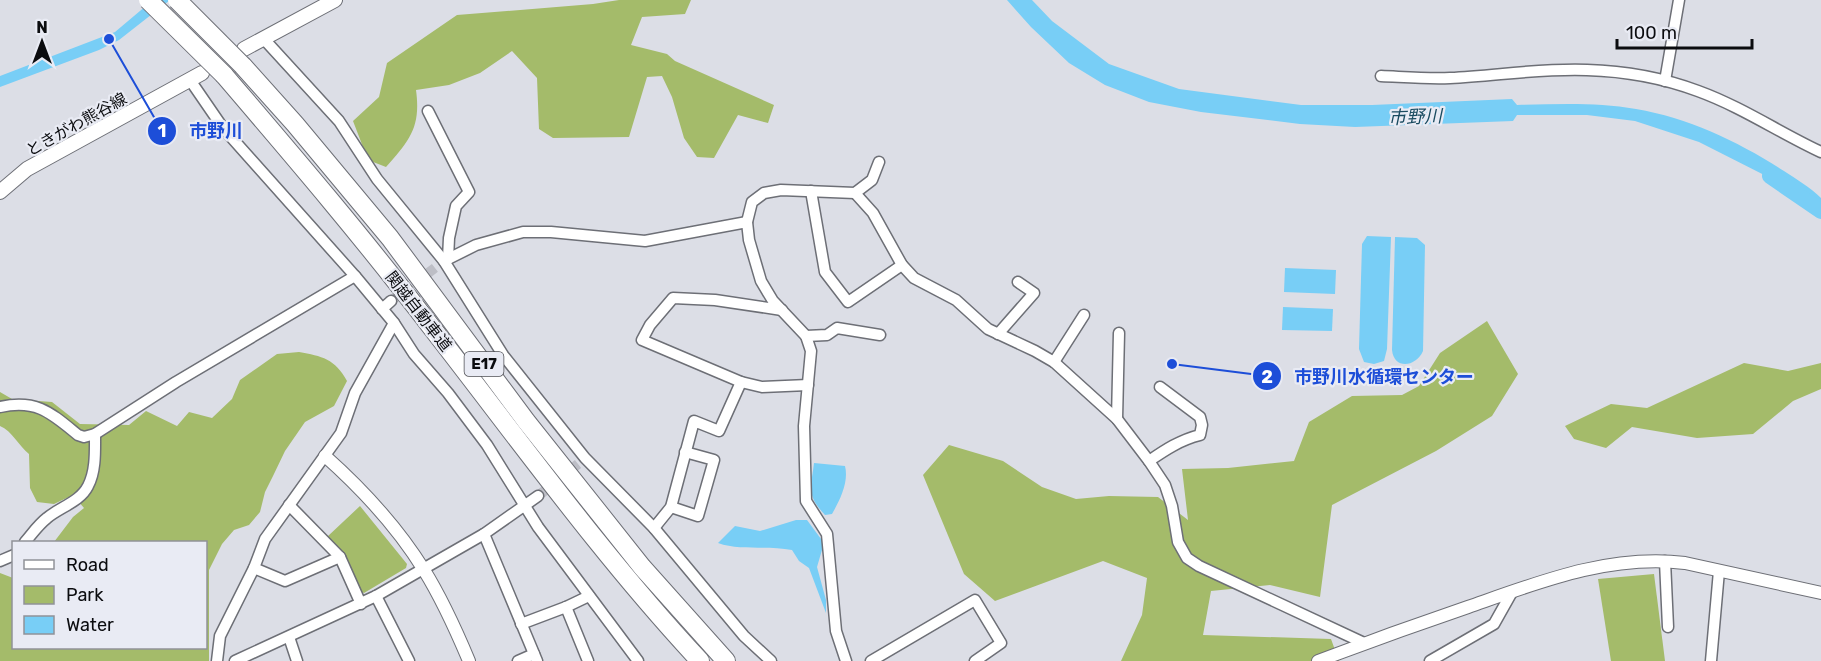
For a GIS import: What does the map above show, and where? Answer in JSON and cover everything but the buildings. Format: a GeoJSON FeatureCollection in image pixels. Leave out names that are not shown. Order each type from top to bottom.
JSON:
{"type":"FeatureCollection","features":[{"type":"Feature","properties":{"kind":"highway","name":"関越自動車道"},"geometry":{"type":"LineString","coordinates":[[148,0],[224,75],[371,251],[611,560],[700,661]]}},
{"type":"Feature","properties":{"kind":"highway","name":"関越自動車道"},"geometry":{"type":"LineString","coordinates":[[177,0],[244,57],[295,124],[390,238],[526,421],[642,567],[726,661]]}},
{"type":"Feature","properties":{"kind":"main road"},"geometry":{"type":"LineString","coordinates":[[244,57],[263,38],[335,0]]}},
{"type":"Feature","properties":{"kind":"main road","name":"ときがわ熊谷線"},"geometry":{"type":"LineString","coordinates":[[0,192],[27,169],[196,76]]}},
{"type":"Feature","properties":{"kind":"street"},"geometry":{"type":"LineString","coordinates":[[1665,81],[1679,0]]}},
{"type":"Feature","properties":{"kind":"street"},"geometry":{"type":"LineString","coordinates":[[263,38],[339,121],[377,179],[446,260],[503,355],[581,461],[654,528],[744,636],[771,661]]}},
{"type":"Feature","properties":{"kind":"street"},"geometry":{"type":"LineString","coordinates":[[1381,76],[1448,78],[1585,69],[1621,72],[1665,81],[1722,101],[1821,152]]}},
{"type":"Feature","properties":{"kind":"street"},"geometry":{"type":"LineString","coordinates":[[196,76],[223,128],[355,276],[394,324],[414,354],[488,445],[538,527],[638,661]]}},
{"type":"Feature","properties":{"kind":"street"},"geometry":{"type":"LineString","coordinates":[[428,111],[469,192],[456,206],[446,260]]}},
{"type":"Feature","properties":{"kind":"street"},"geometry":{"type":"LineString","coordinates":[[846,661],[836,631],[827,534],[806,501],[804,426],[811,351],[806,336],[773,301],[761,281],[747,222],[752,202],[764,193],[781,190],[855,193],[872,180],[879,162]]}},
{"type":"Feature","properties":{"kind":"street"},"geometry":{"type":"LineString","coordinates":[[811,191],[825,272],[848,302],[902,265]]}},
{"type":"Feature","properties":{"kind":"street"},"geometry":{"type":"LineString","coordinates":[[855,193],[873,213],[902,265],[914,278],[956,300],[988,329],[1035,351],[1053,363],[1117,419],[1165,485],[1172,506],[1178,542],[1187,558],[1199,566],[1364,643]]}},
{"type":"Feature","properties":{"kind":"street"},"geometry":{"type":"LineString","coordinates":[[446,260],[476,244],[523,232],[551,232],[645,241],[747,222]]}},
{"type":"Feature","properties":{"kind":"street"},"geometry":{"type":"LineString","coordinates":[[0,407],[12,405],[41,407],[78,435],[84,437],[95,434],[176,382],[355,276]]}},
{"type":"Feature","properties":{"kind":"street"},"geometry":{"type":"LineString","coordinates":[[998,334],[1034,293],[1018,282]]}},
{"type":"Feature","properties":{"kind":"street"},"geometry":{"type":"LineString","coordinates":[[782,310],[715,300],[673,298],[650,325],[642,340],[741,382],[762,387],[808,385]]}},
{"type":"Feature","properties":{"kind":"street"},"geometry":{"type":"LineString","coordinates":[[382,309],[391,301]]}},
{"type":"Feature","properties":{"kind":"street"},"geometry":{"type":"LineString","coordinates":[[1053,363],[1083,315]]}},
{"type":"Feature","properties":{"kind":"street"},"geometry":{"type":"LineString","coordinates":[[217,661],[220,636],[254,568],[265,539],[341,433],[355,393],[394,324]]}},
{"type":"Feature","properties":{"kind":"street"},"geometry":{"type":"LineString","coordinates":[[806,336],[827,335],[837,328],[880,335]]}},
{"type":"Feature","properties":{"kind":"street"},"geometry":{"type":"LineString","coordinates":[[1117,419],[1119,333]]}},
{"type":"Feature","properties":{"kind":"street"},"geometry":{"type":"LineString","coordinates":[[654,528],[671,507],[694,421],[719,431],[741,382]]}},
{"type":"Feature","properties":{"kind":"street"},"geometry":{"type":"LineString","coordinates":[[1149,461],[1169,447],[1200,435],[1202,425],[1200,417],[1160,387]]}},
{"type":"Feature","properties":{"kind":"street"},"geometry":{"type":"LineString","coordinates":[[27,541],[48,516],[76,499],[87,488],[95,456],[95,434]]}},
{"type":"Feature","properties":{"kind":"street"},"geometry":{"type":"LineString","coordinates":[[671,507],[698,516],[714,460],[685,452]]}},
{"type":"Feature","properties":{"kind":"street"},"geometry":{"type":"LineString","coordinates":[[325,456],[371,502],[424,570],[448,614],[469,661]]}},
{"type":"Feature","properties":{"kind":"street"},"geometry":{"type":"LineString","coordinates":[[235,661],[360,604],[424,570],[484,534],[538,496]]}},
{"type":"Feature","properties":{"kind":"street"},"geometry":{"type":"LineString","coordinates":[[289,505],[340,557],[360,604]]}},
{"type":"Feature","properties":{"kind":"street"},"geometry":{"type":"LineString","coordinates":[[484,534],[535,658],[518,661]]}},
{"type":"Feature","properties":{"kind":"street"},"geometry":{"type":"LineString","coordinates":[[254,568],[285,581],[340,557]]}},
{"type":"Feature","properties":{"kind":"street"},"geometry":{"type":"LineString","coordinates":[[1318,661],[1512,592],[1580,570],[1616,563],[1665,561],[1821,593]]}},
{"type":"Feature","properties":{"kind":"street"},"geometry":{"type":"LineString","coordinates":[[1665,561],[1668,627]]}},
{"type":"Feature","properties":{"kind":"street"},"geometry":{"type":"LineString","coordinates":[[1711,661],[1719,571]]}},
{"type":"Feature","properties":{"kind":"street"},"geometry":{"type":"LineString","coordinates":[[1430,661],[1494,624],[1512,592]]}},
{"type":"Feature","properties":{"kind":"street"},"geometry":{"type":"LineString","coordinates":[[376,596],[409,661]]}},
{"type":"Feature","properties":{"kind":"street"},"geometry":{"type":"LineString","coordinates":[[521,624],[589,596]]}},
{"type":"Feature","properties":{"kind":"street"},"geometry":{"type":"LineString","coordinates":[[871,661],[975,600],[1001,643],[975,661]]}},
{"type":"Feature","properties":{"kind":"street"},"geometry":{"type":"LineString","coordinates":[[566,607],[588,661]]}},
{"type":"Feature","properties":{"kind":"street"},"geometry":{"type":"LineString","coordinates":[[289,637],[297,661]]}},
{"type":"Feature","properties":{"kind":"green space"},"geometry":{"type":"Polygon","coordinates":[[[619,0],[691,0],[685,14],[642,17],[631,45],[667,54],[675,61],[774,105],[768,123],[738,115],[714,158],[697,157],[684,138],[672,97],[662,76],[647,77],[629,137],[553,138],[539,129],[537,78],[512,51],[480,73],[449,85],[416,90],[415,124],[402,149],[386,167],[368,160],[353,121],[379,97],[387,63],[457,15],[619,0]]]}},
{"type":"Feature","properties":{"kind":"green space"},"geometry":{"type":"Polygon","coordinates":[[[1487,321],[1518,374],[1492,416],[1436,451],[1332,505],[1320,597],[1270,585],[1211,591],[1203,635],[1331,639],[1339,661],[1121,661],[1142,615],[1147,578],[1103,561],[995,601],[964,574],[923,475],[949,445],[1003,461],[1042,487],[1076,499],[1109,496],[1158,497],[1188,520],[1182,469],[1228,468],[1294,461],[1309,422],[1352,396],[1402,395],[1419,386],[1440,353],[1487,321]]]}},
{"type":"Feature","properties":{"kind":"green space"},"geometry":{"type":"Polygon","coordinates":[[[299,352],[315,355],[333,363],[347,381],[334,406],[305,422],[285,451],[265,492],[260,512],[249,525],[234,530],[222,544],[209,570],[209,661],[0,661],[0,573],[12,578],[12,649],[207,649],[207,541],[55,541],[73,517],[84,508],[73,495],[54,504],[37,502],[30,488],[29,454],[8,431],[0,426],[0,392],[12,399],[52,402],[80,424],[129,425],[146,411],[177,426],[189,412],[212,418],[232,399],[240,380],[277,354],[299,352]]]}},
{"type":"Feature","properties":{"kind":"green space"},"geometry":{"type":"Polygon","coordinates":[[[1744,363],[1788,371],[1821,363],[1821,389],[1793,401],[1753,434],[1697,438],[1632,427],[1606,448],[1574,439],[1565,426],[1611,404],[1647,408],[1744,363]]]}},
{"type":"Feature","properties":{"kind":"green space"},"geometry":{"type":"Polygon","coordinates":[[[360,506],[407,564],[406,568],[364,593],[360,591],[344,553],[327,537],[360,506]]]}},
{"type":"Feature","properties":{"kind":"green space"},"geometry":{"type":"Polygon","coordinates":[[[1654,574],[1665,661],[1611,661],[1598,579],[1654,574]]]}},
{"type":"Feature","properties":{"kind":"water"},"geometry":{"type":"Polygon","coordinates":[[[153,0],[170,0],[119,40],[99,50],[0,87],[0,76],[115,32],[153,0]]]}},
{"type":"Feature","properties":{"kind":"water"},"geometry":{"type":"Polygon","coordinates":[[[1007,0],[1032,0],[1052,21],[1109,64],[1179,89],[1301,105],[1372,105],[1512,99],[1517,105],[1592,104],[1656,113],[1713,132],[1767,160],[1803,183],[1821,198],[1821,212],[1804,195],[1699,142],[1635,121],[1587,115],[1517,115],[1513,121],[1355,127],[1300,124],[1201,112],[1149,102],[1105,85],[1069,63],[1031,27],[1007,0]]]}},
{"type":"Feature","properties":{"kind":"water"},"geometry":{"type":"Polygon","coordinates":[[[1367,236],[1391,237],[1387,349],[1384,361],[1374,364],[1364,362],[1359,349],[1362,244],[1367,236]]]}},
{"type":"Feature","properties":{"kind":"water"},"geometry":{"type":"Polygon","coordinates":[[[1395,237],[1417,238],[1425,245],[1423,351],[1415,360],[1406,364],[1397,361],[1392,350],[1395,237]]]}},
{"type":"Feature","properties":{"kind":"water"},"geometry":{"type":"Polygon","coordinates":[[[1285,268],[1336,270],[1335,294],[1284,292],[1285,268]]]}},
{"type":"Feature","properties":{"kind":"water"},"geometry":{"type":"Polygon","coordinates":[[[1283,307],[1333,309],[1332,331],[1282,330],[1283,307]]]}},
{"type":"Feature","properties":{"kind":"water"},"geometry":{"type":"Polygon","coordinates":[[[814,463],[845,466],[845,485],[832,514],[825,515],[812,496],[814,463]]]}},
{"type":"Feature","properties":{"kind":"water"},"geometry":{"type":"Polygon","coordinates":[[[796,520],[807,520],[824,543],[817,567],[826,600],[826,613],[809,568],[799,561],[792,550],[735,547],[718,543],[735,526],[760,531],[796,520]]]}},
{"type":"Feature","properties":{"kind":"waterway","name":"市野川"},"geometry":{"type":"LineString","coordinates":[[1770,176],[1821,211]]}},
{"type":"Feature","properties":{"kind":"tunnel"},"geometry":{"type":"LineString","coordinates":[[391,301],[444,261]]}},
{"type":"Feature","properties":{"kind":"tunnel"},"geometry":{"type":"LineString","coordinates":[[538,496],[578,464]]}},
{"type":"Feature","properties":{"kind":"place","name":"市野川"},"geometry":{"type":"Point","coordinates":[109,39]}},
{"type":"Feature","properties":{"kind":"place","name":"市野川水循環センター"},"geometry":{"type":"Point","coordinates":[1172,364]}}]}
